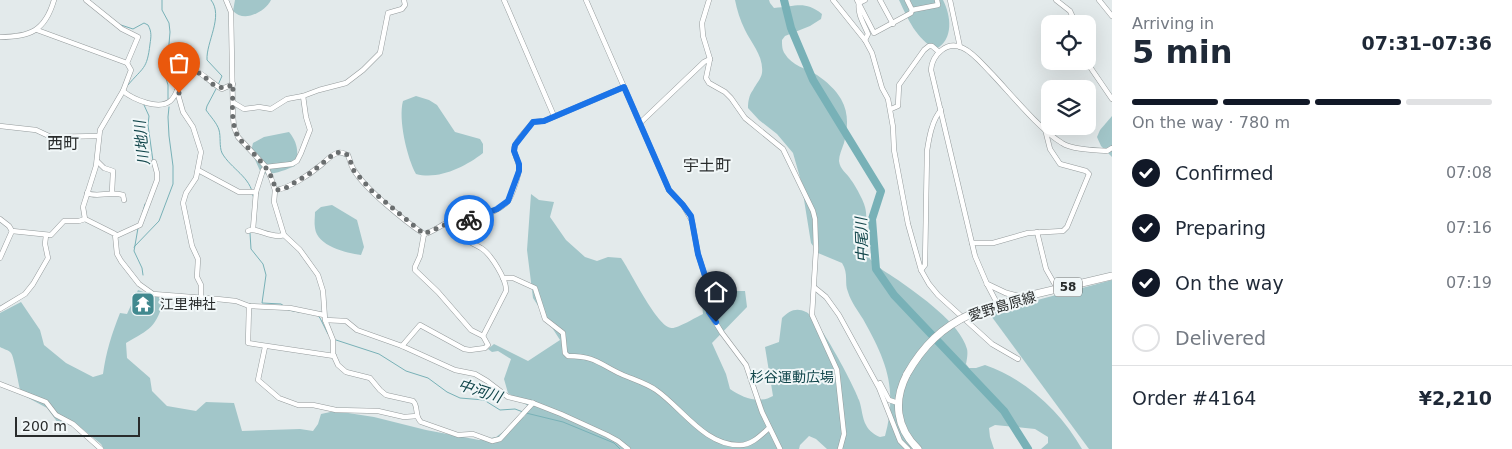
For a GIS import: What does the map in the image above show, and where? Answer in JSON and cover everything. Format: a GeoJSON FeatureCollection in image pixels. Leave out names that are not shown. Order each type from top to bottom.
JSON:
{"type":"FeatureCollection","features":[{"type":"Feature","properties":{"kind":"main road","name":"愛野島原線"},"geometry":{"type":"LineString","coordinates":[[918,449],[902,429],[899,420],[898,403],[901,386],[907,374],[916,358],[931,340],[947,327],[972,314],[1023,297],[1112,276]]}},
{"type":"Feature","properties":{"kind":"street"},"geometry":{"type":"LineString","coordinates":[[0,37],[24,36],[37,30],[48,15],[54,0]]}},
{"type":"Feature","properties":{"kind":"street"},"geometry":{"type":"LineString","coordinates":[[85,219],[84,207],[97,161],[98,136],[131,72],[127,63],[138,37],[122,28],[86,0]]}},
{"type":"Feature","properties":{"kind":"street"},"geometry":{"type":"LineString","coordinates":[[226,0],[231,12],[230,42],[234,127],[238,137],[266,167],[275,186],[274,202],[284,235],[300,250],[318,275],[323,291],[325,317],[333,340],[334,356],[342,370],[370,378],[386,395],[413,401],[416,405],[419,421],[423,424],[462,436],[477,435],[492,441],[503,436],[533,403]]}},
{"type":"Feature","properties":{"kind":"street"},"geometry":{"type":"LineString","coordinates":[[234,104],[244,109],[271,108],[287,99],[303,96],[346,82],[363,70],[380,52],[388,13],[402,9],[404,0]]}},
{"type":"Feature","properties":{"kind":"street"},"geometry":{"type":"LineString","coordinates":[[504,0],[554,116]]}},
{"type":"Feature","properties":{"kind":"street"},"geometry":{"type":"LineString","coordinates":[[586,0],[669,190],[691,216],[698,254],[706,279],[706,301],[709,312],[746,365],[769,428],[780,449]]}},
{"type":"Feature","properties":{"kind":"street"},"geometry":{"type":"LineString","coordinates":[[709,0],[702,26],[710,59],[705,75],[707,82],[725,92],[745,118],[783,148],[816,219],[815,288],[812,309],[814,321],[837,370],[844,434],[840,449]]}},
{"type":"Feature","properties":{"kind":"street"},"geometry":{"type":"LineString","coordinates":[[833,0],[865,40],[872,53],[882,88],[888,99],[891,109],[894,150],[908,224],[922,270],[929,284],[938,295],[992,344],[1018,359]]}},
{"type":"Feature","properties":{"kind":"street"},"geometry":{"type":"LineString","coordinates":[[858,2],[865,0]]}},
{"type":"Feature","properties":{"kind":"street"},"geometry":{"type":"LineString","coordinates":[[880,0],[893,24]]}},
{"type":"Feature","properties":{"kind":"street"},"geometry":{"type":"LineString","coordinates":[[907,0],[912,10]]}},
{"type":"Feature","properties":{"kind":"street"},"geometry":{"type":"LineString","coordinates":[[858,2],[874,33],[893,24],[911,13],[912,10],[938,5],[938,0]]}},
{"type":"Feature","properties":{"kind":"street"},"geometry":{"type":"LineString","coordinates":[[950,0],[960,47],[981,63],[1041,124]]}},
{"type":"Feature","properties":{"kind":"street"},"geometry":{"type":"LineString","coordinates":[[1056,0],[1070,11],[1072,15]]}},
{"type":"Feature","properties":{"kind":"street"},"geometry":{"type":"LineString","coordinates":[[1099,0],[1112,16]]}},
{"type":"Feature","properties":{"kind":"street"},"geometry":{"type":"LineString","coordinates":[[858,2],[860,17],[868,34],[865,40]]}},
{"type":"Feature","properties":{"kind":"street"},"geometry":{"type":"LineString","coordinates":[[37,30],[49,36],[127,63]]}},
{"type":"Feature","properties":{"kind":"street"},"geometry":{"type":"LineString","coordinates":[[891,109],[898,106],[899,85],[924,50],[932,46],[938,52]]}},
{"type":"Feature","properties":{"kind":"street"},"geometry":{"type":"LineString","coordinates":[[960,47],[948,48],[938,52],[934,58],[931,70],[972,244],[986,284],[998,305]]}},
{"type":"Feature","properties":{"kind":"street"},"geometry":{"type":"LineString","coordinates":[[640,124],[704,62],[710,59]]}},
{"type":"Feature","properties":{"kind":"street"},"geometry":{"type":"LineString","coordinates":[[1092,70],[1112,99]]}},
{"type":"Feature","properties":{"kind":"street"},"geometry":{"type":"LineString","coordinates":[[123,90],[132,98],[148,103],[165,104],[170,102],[184,75],[193,71],[199,73],[220,88],[224,89],[233,84]]}},
{"type":"Feature","properties":{"kind":"street"},"geometry":{"type":"LineString","coordinates":[[424,234],[456,220],[462,222],[490,213],[508,201],[519,171],[519,164],[514,151],[515,145],[533,122],[544,121],[624,87]]}},
{"type":"Feature","properties":{"kind":"street"},"geometry":{"type":"LineString","coordinates":[[177,91],[183,112],[193,127],[201,152],[195,181],[186,194],[183,203],[192,246],[198,259],[197,277],[201,285],[201,297]]}},
{"type":"Feature","properties":{"kind":"street"},"geometry":{"type":"LineString","coordinates":[[284,235],[269,236],[251,229],[254,192],[266,167],[292,164],[301,153],[310,130],[303,96]]}},
{"type":"Feature","properties":{"kind":"street"},"geometry":{"type":"LineString","coordinates":[[922,270],[925,265],[927,151],[930,134],[937,115],[941,110]]}},
{"type":"Feature","properties":{"kind":"street"},"geometry":{"type":"LineString","coordinates":[[0,126],[36,130],[51,137],[98,136]]}},
{"type":"Feature","properties":{"kind":"street"},"geometry":{"type":"LineString","coordinates":[[972,244],[994,243],[1028,232],[1057,232],[1065,229],[1089,176],[1086,171],[1060,164],[1050,149],[1047,135]]}},
{"type":"Feature","properties":{"kind":"street"},"geometry":{"type":"LineString","coordinates":[[1054,135],[1067,145],[1107,151],[1112,148]]}},
{"type":"Feature","properties":{"kind":"street"},"geometry":{"type":"LineString","coordinates":[[275,190],[284,189],[312,172],[335,153],[341,152],[348,155],[354,171],[372,191],[424,234]]}},
{"type":"Feature","properties":{"kind":"street"},"geometry":{"type":"LineString","coordinates":[[97,161],[104,168],[113,171],[112,192]]}},
{"type":"Feature","properties":{"kind":"street"},"geometry":{"type":"LineString","coordinates":[[116,236],[140,225],[156,180],[157,173],[154,162]]}},
{"type":"Feature","properties":{"kind":"street"},"geometry":{"type":"LineString","coordinates":[[198,170],[238,192],[254,192]]}},
{"type":"Feature","properties":{"kind":"street"},"geometry":{"type":"LineString","coordinates":[[87,193],[95,196],[112,192],[123,195],[124,200]]}},
{"type":"Feature","properties":{"kind":"street"},"geometry":{"type":"LineString","coordinates":[[0,219],[12,231]]}},
{"type":"Feature","properties":{"kind":"street"},"geometry":{"type":"LineString","coordinates":[[12,231],[46,235],[54,234],[64,221],[85,219],[116,236]]}},
{"type":"Feature","properties":{"kind":"street"},"geometry":{"type":"LineString","coordinates":[[462,222],[468,242],[483,249],[507,285],[506,291],[483,336]]}},
{"type":"Feature","properties":{"kind":"street"},"geometry":{"type":"LineString","coordinates":[[0,258],[12,231]]}},
{"type":"Feature","properties":{"kind":"street"},"geometry":{"type":"LineString","coordinates":[[1036,232],[1046,268],[1058,290]]}},
{"type":"Feature","properties":{"kind":"street"},"geometry":{"type":"LineString","coordinates":[[402,346],[420,325],[464,349],[470,350],[486,347],[488,342],[483,336],[471,330],[438,292],[415,270],[424,234]]}},
{"type":"Feature","properties":{"kind":"street"},"geometry":{"type":"LineString","coordinates":[[0,309],[25,294],[36,279],[48,258],[45,244],[46,235]]}},
{"type":"Feature","properties":{"kind":"street"},"geometry":{"type":"LineString","coordinates":[[116,236],[115,245],[120,261],[148,291],[157,295],[201,297],[236,302],[249,306],[286,308],[346,321],[357,330],[402,346],[455,370],[475,374],[508,397],[533,403],[607,435],[618,440],[628,449]]}},
{"type":"Feature","properties":{"kind":"street"},"geometry":{"type":"LineString","coordinates":[[503,278],[513,278],[535,288],[545,319],[563,333],[565,354],[568,356],[594,359],[618,373],[651,387],[702,430],[720,441],[741,446],[749,444],[769,428]]}},
{"type":"Feature","properties":{"kind":"street"},"geometry":{"type":"LineString","coordinates":[[986,284],[1006,293],[1023,297]]}},
{"type":"Feature","properties":{"kind":"street"},"geometry":{"type":"LineString","coordinates":[[815,288],[826,297],[839,315],[869,368],[900,441],[908,449]]}},
{"type":"Feature","properties":{"kind":"street"},"geometry":{"type":"LineString","coordinates":[[249,306],[248,343],[334,356]]}},
{"type":"Feature","properties":{"kind":"street"},"geometry":{"type":"LineString","coordinates":[[265,347],[258,380],[274,395],[283,400],[298,405],[313,405],[336,410],[378,411],[404,417],[417,416]]}},
{"type":"Feature","properties":{"kind":"street"},"geometry":{"type":"LineString","coordinates":[[869,368],[873,370],[887,397],[892,402],[898,403]]}},
{"type":"Feature","properties":{"kind":"street"},"geometry":{"type":"LineString","coordinates":[[0,384],[46,402],[56,415],[73,424],[100,449]]}},
{"type":"Feature","properties":{"kind":"green space"},"geometry":{"type":"Polygon","coordinates":[[[235,0],[271,0],[259,12],[243,16],[233,11],[235,0]]]}},
{"type":"Feature","properties":{"kind":"green space","name":"杉谷運動広場"},"geometry":{"type":"Polygon","coordinates":[[[735,0],[769,0],[774,8],[805,6],[822,14],[821,19],[810,26],[785,36],[782,40],[782,47],[791,61],[824,80],[844,104],[847,126],[839,161],[841,167],[855,185],[864,204],[866,213],[866,251],[868,256],[878,267],[917,293],[948,320],[963,339],[967,351],[966,364],[969,368],[985,365],[1000,371],[1028,388],[1041,398],[1064,422],[1082,449],[1041,449],[1048,443],[1048,437],[1035,429],[995,425],[989,428],[994,449],[827,449],[816,439],[809,436],[800,445],[799,449],[104,449],[101,444],[75,423],[58,423],[47,408],[21,394],[12,355],[9,351],[0,347],[0,313],[21,302],[40,330],[44,345],[66,363],[93,377],[103,374],[114,328],[120,313],[127,314],[138,290],[164,299],[158,316],[151,327],[126,343],[127,358],[150,378],[152,391],[167,406],[196,411],[206,402],[234,403],[242,431],[300,429],[313,431],[318,424],[321,414],[335,411],[374,417],[426,430],[479,440],[496,437],[525,416],[528,406],[508,393],[504,379],[511,359],[498,351],[492,352],[488,349],[494,344],[528,361],[560,340],[533,298],[527,250],[531,194],[539,200],[554,202],[550,217],[566,240],[585,257],[597,261],[608,257],[621,258],[652,309],[666,326],[675,328],[703,314],[701,291],[745,291],[747,307],[712,343],[726,374],[730,389],[740,395],[757,400],[773,396],[765,347],[779,342],[782,318],[796,310],[806,312],[818,325],[843,367],[856,392],[867,427],[880,437],[885,436],[889,419],[890,389],[878,348],[849,296],[842,263],[818,253],[811,243],[801,181],[793,153],[777,134],[759,120],[748,108],[750,96],[761,77],[762,67],[759,55],[742,22],[735,0]]]}},
{"type":"Feature","properties":{"kind":"green space"},"geometry":{"type":"Polygon","coordinates":[[[899,0],[943,0],[948,13],[949,27],[946,39],[942,45],[936,49],[923,40],[913,28],[899,0]]]}},
{"type":"Feature","properties":{"kind":"green space"},"geometry":{"type":"Polygon","coordinates":[[[416,96],[437,105],[455,132],[480,139],[483,144],[483,153],[468,163],[443,174],[416,174],[407,149],[402,109],[403,101],[416,96]]]}},
{"type":"Feature","properties":{"kind":"green space"},"geometry":{"type":"Polygon","coordinates":[[[1112,116],[1112,157],[1101,146],[1097,137],[1100,130],[1112,116]]]}},
{"type":"Feature","properties":{"kind":"green space"},"geometry":{"type":"Polygon","coordinates":[[[289,132],[297,148],[295,166],[274,173],[261,173],[251,151],[253,143],[264,137],[289,132]]]}},
{"type":"Feature","properties":{"kind":"green space"},"geometry":{"type":"Polygon","coordinates":[[[332,205],[357,220],[364,247],[361,255],[333,248],[321,240],[317,234],[315,212],[321,207],[332,205]]]}},
{"type":"Feature","properties":{"kind":"green space"},"geometry":{"type":"Polygon","coordinates":[[[1112,280],[1112,449],[1089,449],[989,313],[1112,280]]]}},
{"type":"Feature","properties":{"kind":"waterway"},"geometry":{"type":"LineString","coordinates":[[162,0],[162,10],[169,23],[170,32],[168,56],[162,65],[168,85],[168,99]]}},
{"type":"Feature","properties":{"kind":"waterway","name":"中河川"},"geometry":{"type":"LineString","coordinates":[[211,0],[215,6],[216,14],[207,60],[222,76],[218,85]]}},
{"type":"Feature","properties":{"kind":"waterway","name":"中尾川"},"geometry":{"type":"LineString","coordinates":[[784,0],[791,28],[813,80],[881,191],[872,219],[876,269],[894,295],[1004,411],[1028,449]]}},
{"type":"Feature","properties":{"kind":"waterway","name":"川地川"},"geometry":{"type":"LineString","coordinates":[[121,25],[133,29],[144,23],[148,25],[151,32],[146,64],[128,85]]}},
{"type":"Feature","properties":{"kind":"waterway","name":"中河川"},"geometry":{"type":"LineString","coordinates":[[216,89],[206,110],[218,127],[222,153],[245,178],[253,196]]}},
{"type":"Feature","properties":{"kind":"waterway","name":"川地川"},"geometry":{"type":"LineString","coordinates":[[144,105],[149,116],[148,125],[153,161]]}},
{"type":"Feature","properties":{"kind":"waterway"},"geometry":{"type":"LineString","coordinates":[[134,247],[159,221],[173,184],[168,117],[169,107]]}},
{"type":"Feature","properties":{"kind":"waterway","name":"川地川"},"geometry":{"type":"LineString","coordinates":[[143,211],[145,204]]}},
{"type":"Feature","properties":{"kind":"waterway"},"geometry":{"type":"LineString","coordinates":[[138,228],[134,251],[142,268],[143,275]]}},
{"type":"Feature","properties":{"kind":"waterway","name":"中河川"},"geometry":{"type":"LineString","coordinates":[[250,233],[251,249],[263,264],[266,275],[262,303],[281,304],[284,306]]}},
{"type":"Feature","properties":{"kind":"waterway"},"geometry":{"type":"LineString","coordinates":[[141,299],[138,311],[145,313],[147,307]]}},
{"type":"Feature","properties":{"kind":"waterway","name":"中河川"},"geometry":{"type":"LineString","coordinates":[[288,310],[299,312]]}},
{"type":"Feature","properties":{"kind":"waterway","name":"中河川"},"geometry":{"type":"LineString","coordinates":[[318,316],[328,334]]}},
{"type":"Feature","properties":{"kind":"waterway","name":"中河川"},"geometry":{"type":"LineString","coordinates":[[336,340],[379,354],[406,371],[428,378],[447,392],[460,398],[484,400],[500,410],[515,409],[523,412]]}},
{"type":"Feature","properties":{"kind":"waterway","name":"中河川"},"geometry":{"type":"LineString","coordinates":[[526,413],[563,422],[614,443],[620,449]]}},
{"type":"Feature","properties":{"kind":"way so far"},"geometry":{"type":"LineString","coordinates":[[179,93],[177,91],[182,78],[186,73],[193,71],[222,89],[233,84],[235,132],[248,150],[266,167],[275,190],[284,189],[312,172],[335,153],[341,152],[348,155],[354,171],[372,191],[424,234],[431,233],[456,220],[462,222],[469,220]]}},
{"type":"Feature","properties":{"kind":"place","name":"江里神社"},"geometry":{"type":"Point","coordinates":[143,304]}},
{"type":"Feature","properties":{"kind":"district","name":"西町"},"geometry":{"type":"Point","coordinates":[63,143]}},
{"type":"Feature","properties":{"kind":"district","name":"宇土町"},"geometry":{"type":"Point","coordinates":[707,165]}},
{"type":"Feature","properties":{"kind":"route"},"geometry":{"type":"LineString","coordinates":[[469,220],[497,209],[508,201],[519,171],[514,148],[533,122],[537,120],[542,122],[624,87],[669,190],[691,216],[698,254],[706,279],[706,301],[709,312],[716,322]]}}]}
